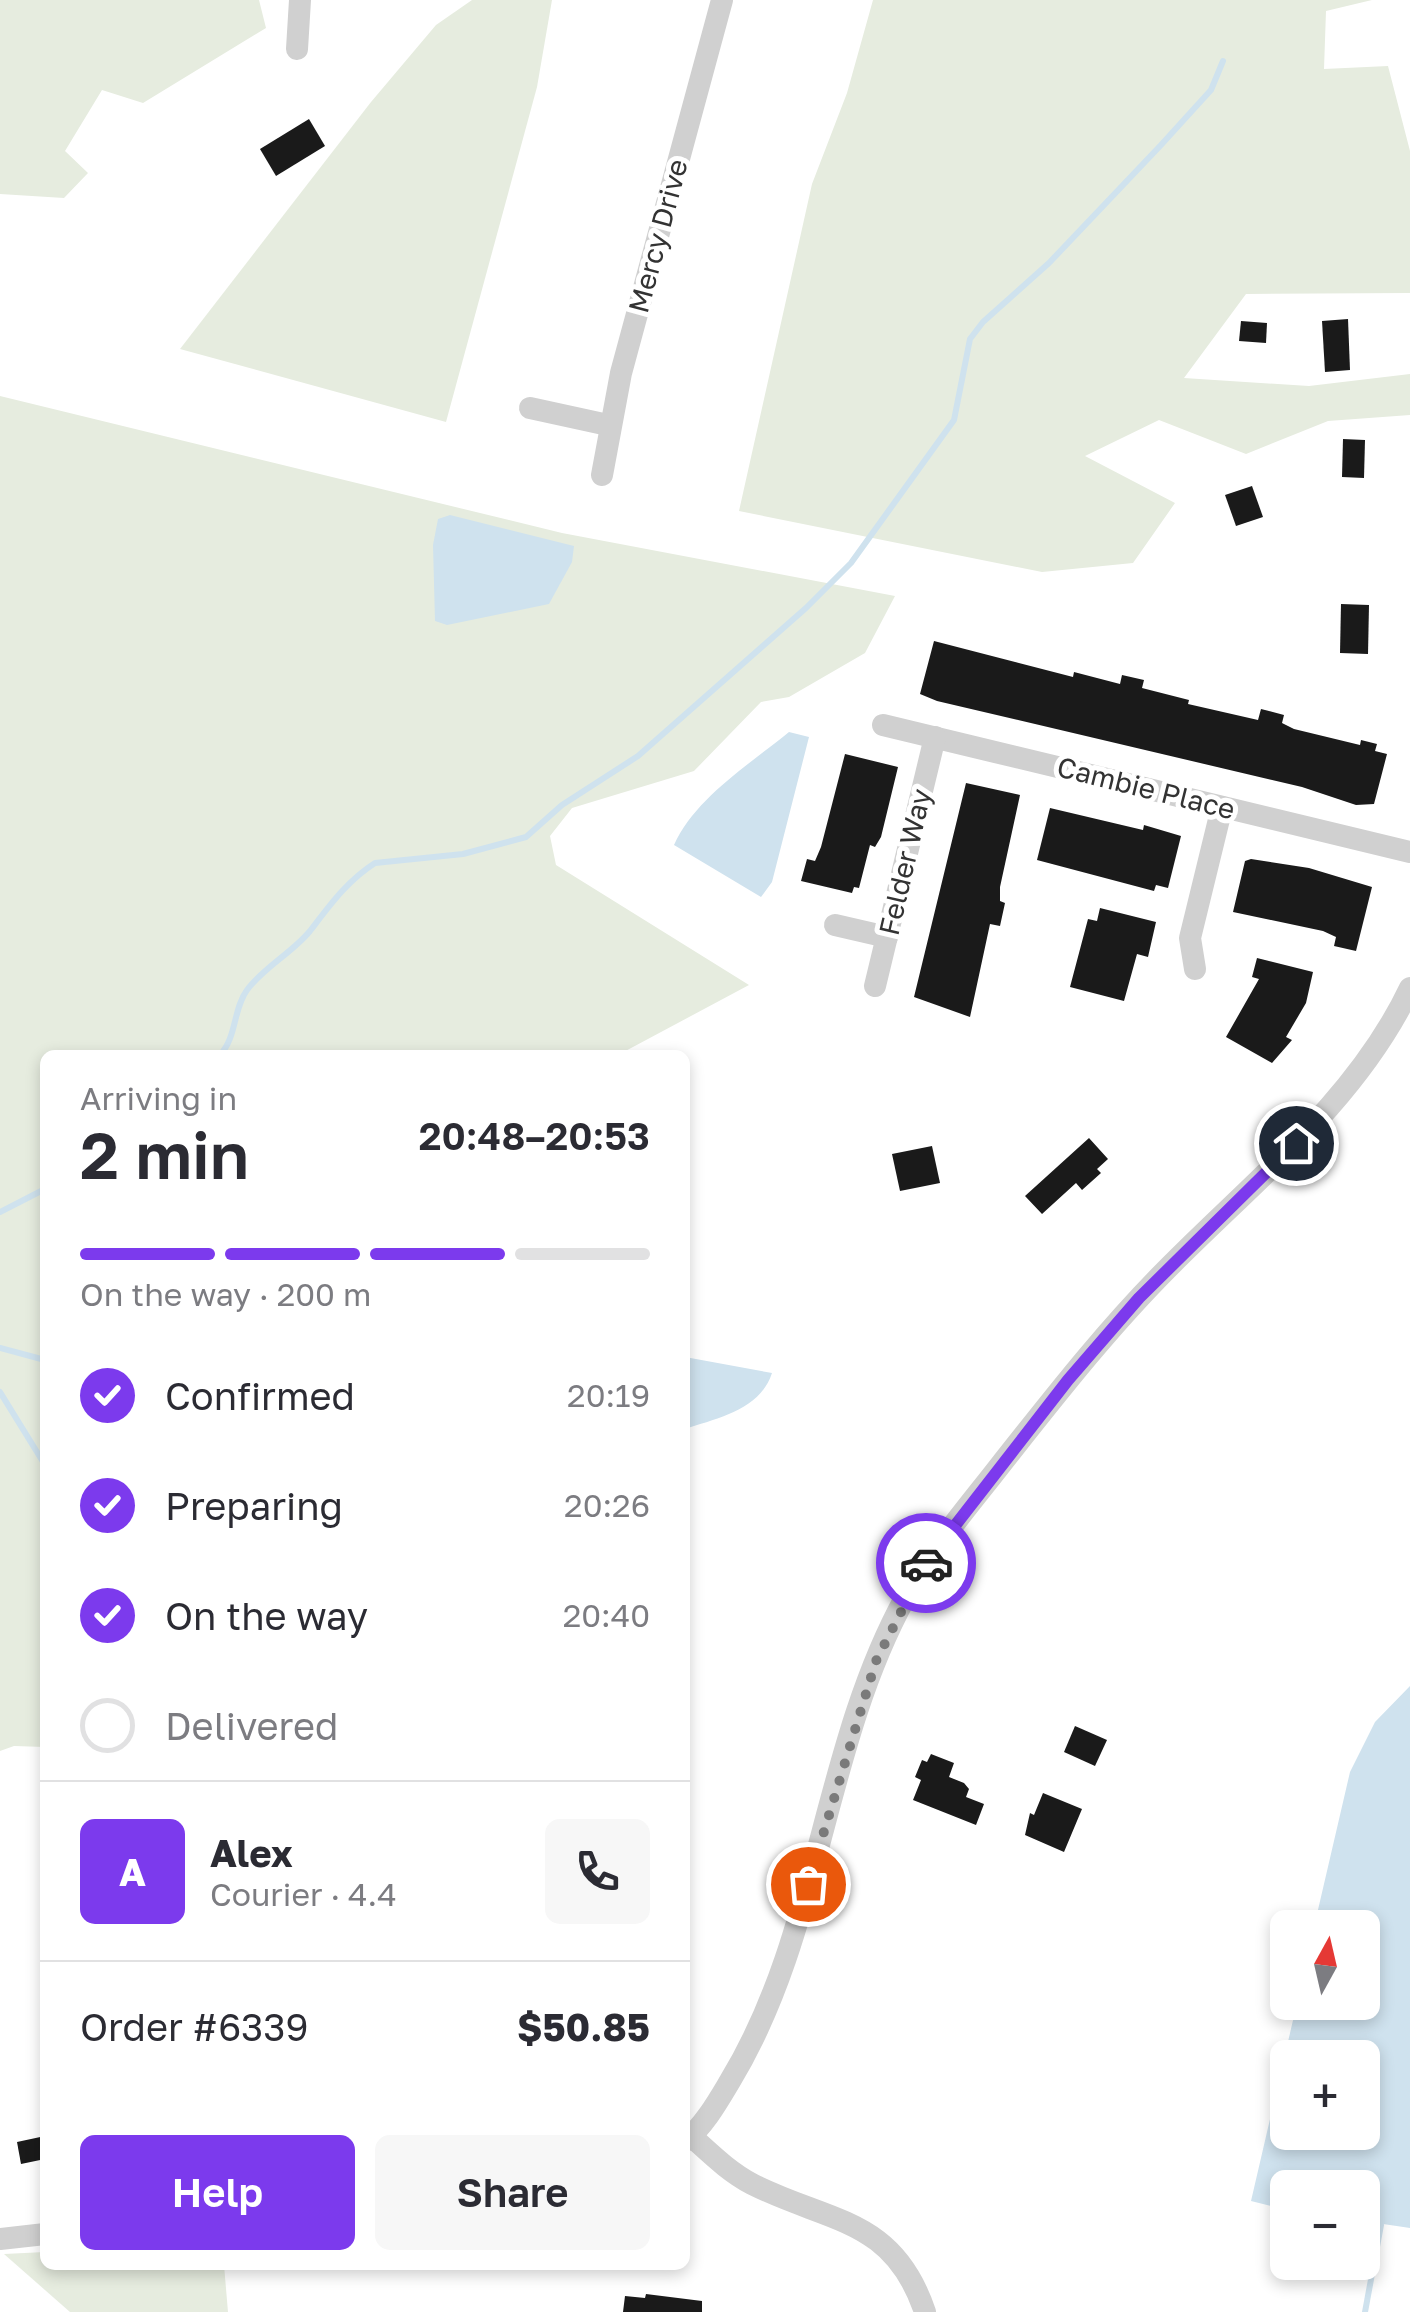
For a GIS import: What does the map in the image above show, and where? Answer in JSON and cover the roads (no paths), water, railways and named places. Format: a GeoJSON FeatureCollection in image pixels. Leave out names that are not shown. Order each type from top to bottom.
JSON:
{"type":"FeatureCollection","features":[{"type":"Feature","properties":{"kind":"street"},"geometry":{"type":"LineString","coordinates":[[297,49],[300,0]]}},
{"type":"Feature","properties":{"kind":"street","name":"Mercy Drive"},"geometry":{"type":"LineString","coordinates":[[602,475],[608,424],[722,0]]}},
{"type":"Feature","properties":{"kind":"street"},"geometry":{"type":"LineString","coordinates":[[530,408],[608,424]]}},
{"type":"Feature","properties":{"kind":"street","name":"Cambie Place"},"geometry":{"type":"LineString","coordinates":[[883,725],[1410,852]]}},
{"type":"Feature","properties":{"kind":"street","name":"Felder Way"},"geometry":{"type":"LineString","coordinates":[[876,986],[935,737]]}},
{"type":"Feature","properties":{"kind":"street"},"geometry":{"type":"LineString","coordinates":[[1196,968],[1190,938],[1222,807]]}},
{"type":"Feature","properties":{"kind":"street"},"geometry":{"type":"LineString","coordinates":[[835,924],[887,937]]}},
{"type":"Feature","properties":{"kind":"street"},"geometry":{"type":"LineString","coordinates":[[690,2136],[720,2098],[760,2026],[876,1661],[904,1599],[934,1549],[1139,1298],[1296,1143],[1350,1080],[1384,1036],[1410,988]]}},
{"type":"Feature","properties":{"kind":"street"},"geometry":{"type":"LineString","coordinates":[[690,2140],[751,2183],[865,2229],[902,2263],[926,2312]]}},
{"type":"Feature","properties":{"kind":"street"},"geometry":{"type":"LineString","coordinates":[[0,2239],[40,2235]]}},
{"type":"Feature","properties":{"kind":"water"},"geometry":{"type":"Polygon","coordinates":[[[450,515],[574,546],[572,562],[549,604],[447,625],[435,621],[433,545],[438,519],[450,515]]]}},
{"type":"Feature","properties":{"kind":"water"},"geometry":{"type":"Polygon","coordinates":[[[789,732],[809,737],[772,882],[761,897],[674,845],[709,797],[789,732]]]}},
{"type":"Feature","properties":{"kind":"water"},"geometry":{"type":"Polygon","coordinates":[[[690,1358],[772,1373],[758,1396],[724,1416],[690,1427],[690,1358]]]}},
{"type":"Feature","properties":{"kind":"water"},"geometry":{"type":"Polygon","coordinates":[[[1410,1686],[1410,2228],[1380,2224],[1380,2170],[1270,2170],[1270,2206],[1251,2201],[1270,2119],[1270,2150],[1380,2150],[1380,2040],[1288,2040],[1293,2020],[1380,2020],[1380,1910],[1318,1910],[1350,1772],[1375,1722],[1410,1686]]]}},
{"type":"Feature","properties":{"kind":"waterway"},"geometry":{"type":"LineString","coordinates":[[224,1050],[247,990],[303,939],[365,870],[375,863],[463,854],[526,837],[562,805],[638,756],[806,608],[851,563],[954,420],[970,339],[1161,145],[1211,90],[1223,61]]}},
{"type":"Feature","properties":{"kind":"waterway"},"geometry":{"type":"LineString","coordinates":[[0,1212],[40,1192]]}},
{"type":"Feature","properties":{"kind":"waterway"},"geometry":{"type":"LineString","coordinates":[[0,1348],[40,1359]]}},
{"type":"Feature","properties":{"kind":"waterway"},"geometry":{"type":"LineString","coordinates":[[0,1392],[40,1457]]}},
{"type":"Feature","properties":{"kind":"waterway"},"geometry":{"type":"LineString","coordinates":[[1365,2312],[1381,2225]]}}]}
